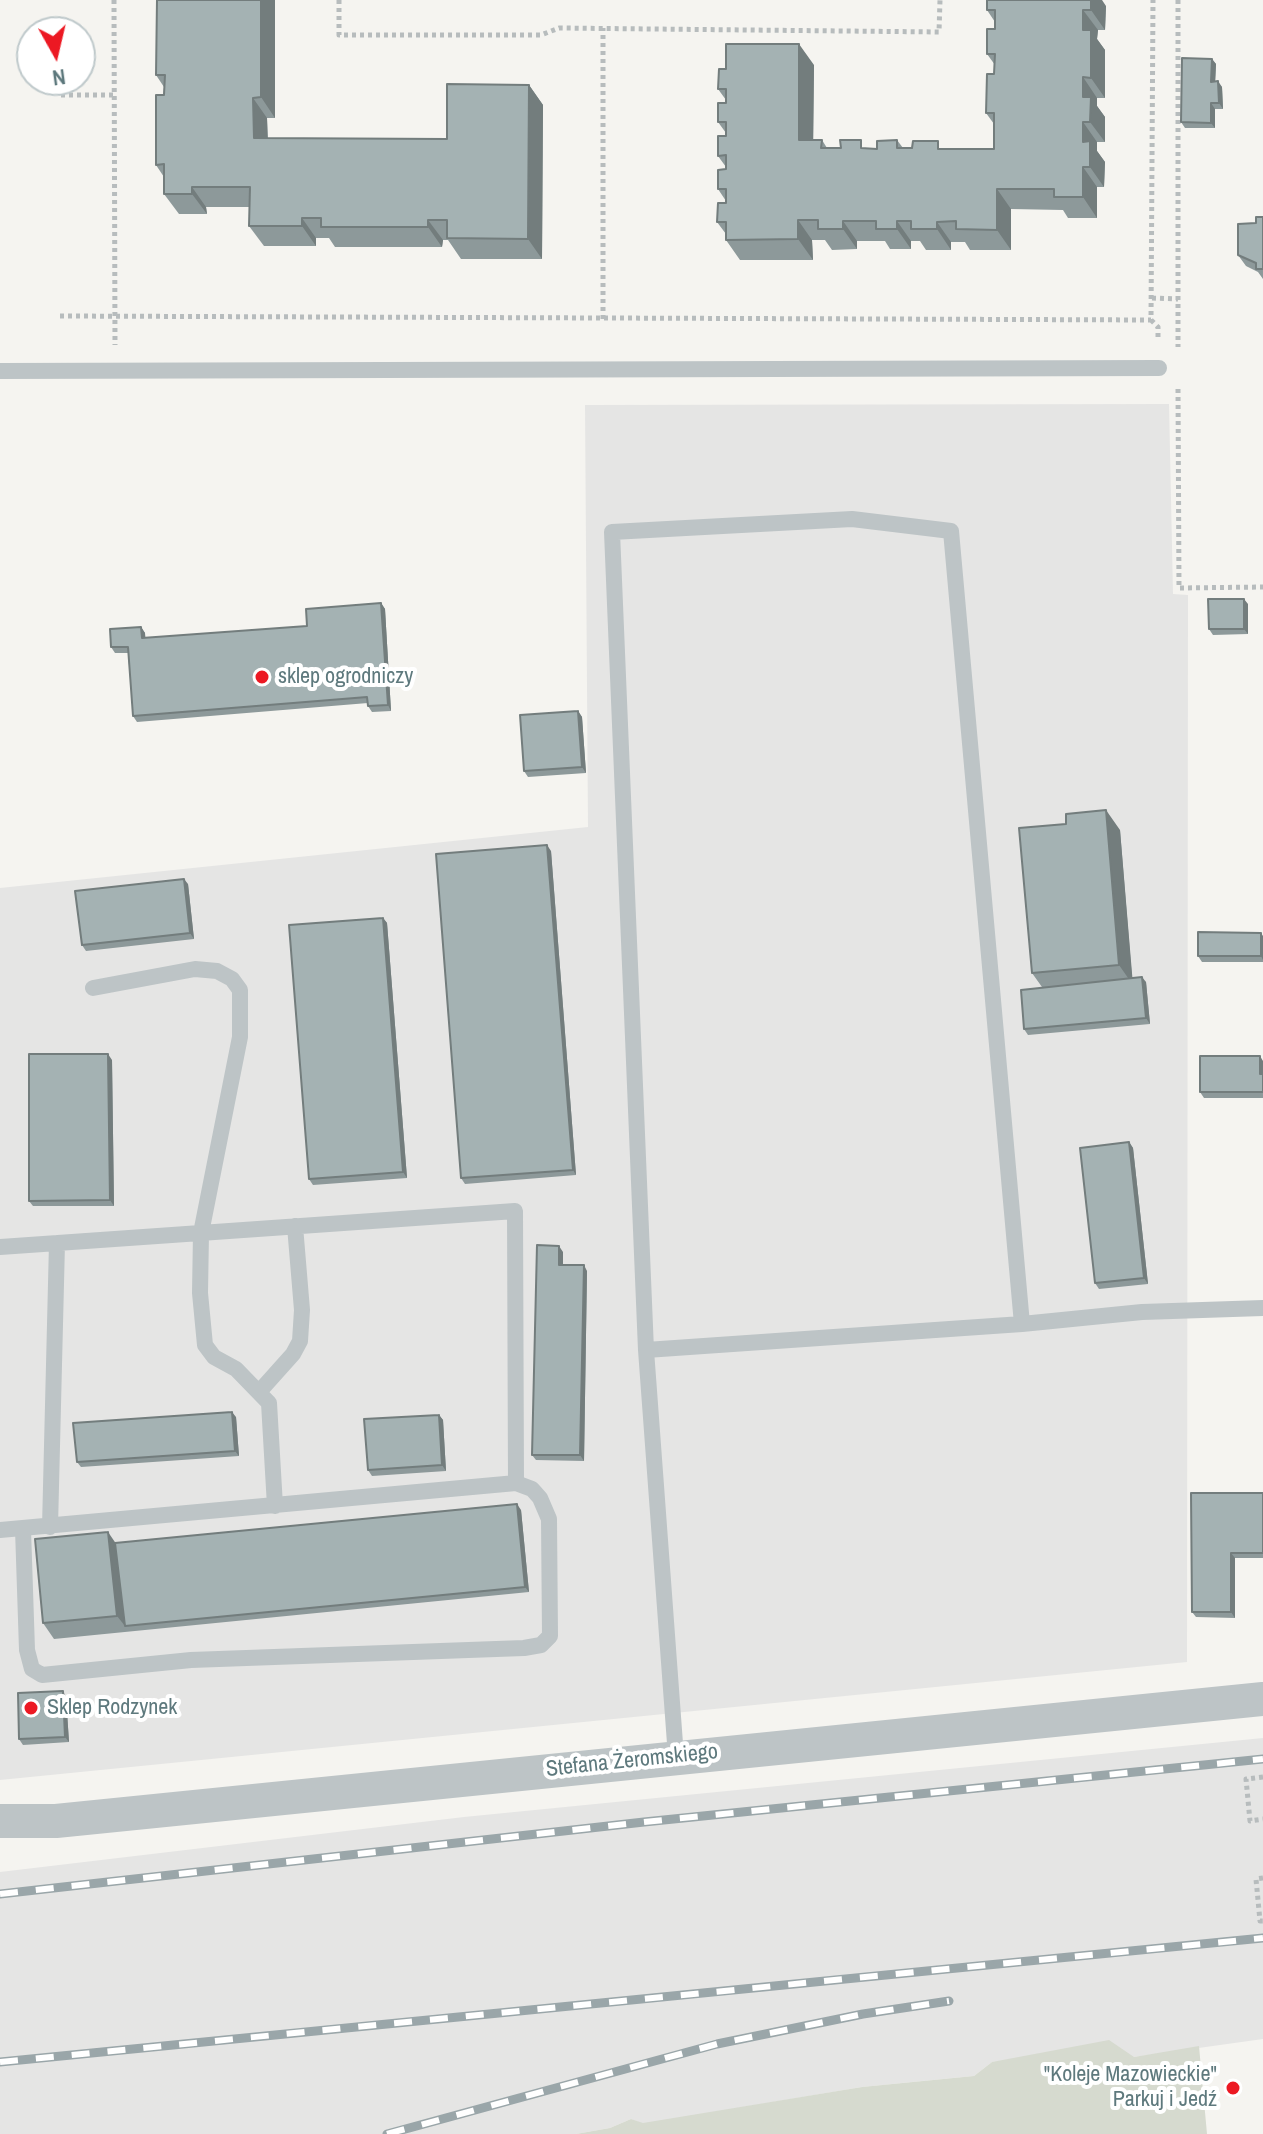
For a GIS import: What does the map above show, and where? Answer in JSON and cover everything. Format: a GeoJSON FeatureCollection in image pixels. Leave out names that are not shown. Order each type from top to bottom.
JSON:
{"type":"FeatureCollection","features":[{"type":"Feature","properties":{"kind":"street","name":"Stefana Żeromskiego"},"geometry":{"type":"LineString","coordinates":[[0,1821],[56,1821],[1263,1699]]}},
{"type":"Feature","properties":{"kind":"lane"},"geometry":{"type":"LineString","coordinates":[[0,371],[1159,368]]}},
{"type":"Feature","properties":{"kind":"lane"},"geometry":{"type":"LineString","coordinates":[[676,1757],[646,1350],[612,532],[852,519],[951,531],[1022,1324]]}},
{"type":"Feature","properties":{"kind":"lane"},"geometry":{"type":"LineString","coordinates":[[93,988],[195,969],[217,971],[232,979],[240,990],[243,1006],[240,1037],[201,1233],[200,1293],[205,1345],[214,1357],[236,1369],[269,1403],[275,1506]]}},
{"type":"Feature","properties":{"kind":"lane"},"geometry":{"type":"LineString","coordinates":[[0,1247],[515,1211],[516,1483]]}},
{"type":"Feature","properties":{"kind":"lane"},"geometry":{"type":"LineString","coordinates":[[259,1392],[293,1354],[300,1341],[302,1310],[295,1226]]}},
{"type":"Feature","properties":{"kind":"lane"},"geometry":{"type":"LineString","coordinates":[[50,1527],[57,1243]]}},
{"type":"Feature","properties":{"kind":"lane"},"geometry":{"type":"LineString","coordinates":[[646,1350],[1022,1324],[1142,1312],[1263,1308]]}},
{"type":"Feature","properties":{"kind":"lane"},"geometry":{"type":"LineString","coordinates":[[0,1530],[516,1483],[532,1489],[540,1498],[549,1519],[550,1636],[541,1645],[524,1648],[191,1660],[42,1675],[32,1669],[28,1660],[23,1529]]}},
{"type":"Feature","properties":{"kind":"path"},"geometry":{"type":"LineString","coordinates":[[114,0],[115,370]]}},
{"type":"Feature","properties":{"kind":"path"},"geometry":{"type":"LineString","coordinates":[[339,0],[339,35],[541,35],[559,28],[939,32],[940,0]]}},
{"type":"Feature","properties":{"kind":"path"},"geometry":{"type":"LineString","coordinates":[[60,316],[1151,320],[1153,0]]}},
{"type":"Feature","properties":{"kind":"path"},"geometry":{"type":"LineString","coordinates":[[1178,0],[1178,360]]}},
{"type":"Feature","properties":{"kind":"path"},"geometry":{"type":"LineString","coordinates":[[603,28],[603,319]]}},
{"type":"Feature","properties":{"kind":"path"},"geometry":{"type":"LineString","coordinates":[[96,95],[114,95]]}},
{"type":"Feature","properties":{"kind":"path"},"geometry":{"type":"LineString","coordinates":[[1152,298],[1178,299]]}},
{"type":"Feature","properties":{"kind":"path"},"geometry":{"type":"LineString","coordinates":[[1178,375],[1179,588],[1263,587]]}},
{"type":"Feature","properties":{"kind":"path"},"geometry":{"type":"LineString","coordinates":[[1263,1777],[1246,1779],[1250,1821],[1263,1819]]}},
{"type":"Feature","properties":{"kind":"path"},"geometry":{"type":"LineString","coordinates":[[1263,1878],[1256,1879],[1260,1921],[1263,1921]]}},
{"type":"Feature","properties":{"kind":"shaded area"},"geometry":{"type":"Polygon","coordinates":[[[1169,404],[1173,594],[1188,595],[1187,1662],[0,1780],[0,888],[588,827],[585,405],[1169,404]]]}},
{"type":"Feature","properties":{"kind":"shaded area"},"geometry":{"type":"Polygon","coordinates":[[[1263,1738],[1263,2039],[1134,2057],[992,2062],[974,2076],[862,2087],[643,2124],[631,2119],[610,2128],[576,2134],[0,2134],[0,1872],[464,1817],[1263,1738]]]}},
{"type":"Feature","properties":{"kind":"shaded area"},"geometry":{"type":"Polygon","coordinates":[[[1109,2040],[1134,2057],[1199,2046],[1207,2134],[576,2134],[610,2128],[631,2119],[643,2123],[862,2087],[974,2076],[992,2062],[1109,2040]]]}},
{"type":"Feature","properties":{"kind":"building"},"geometry":{"type":"Polygon","coordinates":[[[157,0],[261,0],[261,97],[253,98],[254,138],[447,139],[447,84],[529,85],[528,239],[447,238],[447,220],[428,220],[428,227],[321,227],[321,218],[302,218],[302,226],[249,226],[250,187],[192,187],[192,194],[164,194],[164,164],[156,165],[156,95],[164,95],[165,75],[156,75],[157,0]]]}},
{"type":"Feature","properties":{"kind":"building"},"geometry":{"type":"Polygon","coordinates":[[[987,0],[1091,0],[1091,10],[1083,10],[1083,30],[1091,30],[1091,78],[1083,77],[1083,97],[1091,97],[1090,122],[1083,122],[1083,142],[1090,141],[1090,167],[1083,167],[1083,197],[1054,197],[1054,189],[997,189],[997,230],[956,229],[956,221],[937,222],[937,229],[911,229],[911,221],[897,221],[897,229],[876,229],[876,221],[843,221],[843,229],[818,229],[818,220],[798,220],[798,239],[726,240],[726,222],[717,222],[718,203],[726,203],[726,189],[718,189],[718,170],[726,169],[726,155],[718,156],[718,136],[726,136],[726,122],[718,122],[718,103],[726,103],[726,89],[718,89],[719,69],[726,69],[726,44],[799,44],[799,140],[822,140],[821,148],[841,148],[840,140],[861,140],[861,148],[877,149],[877,141],[897,140],[897,148],[912,148],[913,141],[938,141],[938,149],[994,149],[994,113],[986,113],[987,74],[994,74],[995,54],[987,54],[987,29],[995,29],[995,10],[987,10],[987,0]]]}},
{"type":"Feature","properties":{"kind":"building"},"geometry":{"type":"Polygon","coordinates":[[[1182,58],[1212,59],[1211,82],[1218,81],[1219,103],[1211,103],[1211,123],[1181,122],[1182,58]]]}},
{"type":"Feature","properties":{"kind":"building"},"geometry":{"type":"Polygon","coordinates":[[[1256,217],[1263,217],[1263,269],[1256,269],[1256,263],[1238,255],[1238,224],[1256,223],[1256,217]]]}},
{"type":"Feature","properties":{"kind":"building"},"geometry":{"type":"Polygon","coordinates":[[[1208,599],[1244,599],[1244,629],[1209,629],[1208,599]]]}},
{"type":"Feature","properties":{"kind":"building","name":"sklep ogrodniczy"},"geometry":{"type":"Polygon","coordinates":[[[381,603],[388,705],[368,706],[367,697],[133,716],[128,647],[111,647],[110,629],[141,627],[142,638],[307,626],[306,609],[381,603]]]}},
{"type":"Feature","properties":{"kind":"building"},"geometry":{"type":"Polygon","coordinates":[[[578,711],[582,767],[524,771],[520,715],[578,711]]]}},
{"type":"Feature","properties":{"kind":"building"},"geometry":{"type":"Polygon","coordinates":[[[1106,810],[1119,965],[1032,973],[1019,828],[1066,824],[1066,814],[1106,810]]]}},
{"type":"Feature","properties":{"kind":"building"},"geometry":{"type":"Polygon","coordinates":[[[547,845],[573,1170],[461,1178],[436,854],[547,845]]]}},
{"type":"Feature","properties":{"kind":"building"},"geometry":{"type":"Polygon","coordinates":[[[184,879],[190,933],[82,945],[75,891],[184,879]]]}},
{"type":"Feature","properties":{"kind":"building"},"geometry":{"type":"Polygon","coordinates":[[[383,918],[403,1172],[309,1179],[289,925],[383,918]]]}},
{"type":"Feature","properties":{"kind":"building"},"geometry":{"type":"Polygon","coordinates":[[[1198,932],[1261,933],[1261,956],[1198,956],[1198,932]]]}},
{"type":"Feature","properties":{"kind":"building"},"geometry":{"type":"Polygon","coordinates":[[[1142,977],[1146,1018],[1024,1029],[1021,990],[1142,977]]]}},
{"type":"Feature","properties":{"kind":"building"},"geometry":{"type":"Polygon","coordinates":[[[29,1054],[108,1054],[110,1200],[29,1201],[29,1054]]]}},
{"type":"Feature","properties":{"kind":"building"},"geometry":{"type":"Polygon","coordinates":[[[1200,1056],[1260,1056],[1263,1092],[1200,1092],[1200,1056]]]}},
{"type":"Feature","properties":{"kind":"building"},"geometry":{"type":"Polygon","coordinates":[[[1129,1142],[1144,1278],[1095,1283],[1080,1148],[1129,1142]]]}},
{"type":"Feature","properties":{"kind":"building"},"geometry":{"type":"Polygon","coordinates":[[[537,1245],[559,1246],[559,1265],[584,1265],[580,1455],[532,1455],[537,1245]]]}},
{"type":"Feature","properties":{"kind":"building"},"geometry":{"type":"Polygon","coordinates":[[[232,1412],[235,1451],[77,1462],[73,1423],[232,1412]]]}},
{"type":"Feature","properties":{"kind":"building"},"geometry":{"type":"Polygon","coordinates":[[[439,1415],[442,1465],[368,1470],[364,1419],[439,1415]]]}},
{"type":"Feature","properties":{"kind":"building"},"geometry":{"type":"Polygon","coordinates":[[[1191,1493],[1263,1493],[1263,1553],[1231,1553],[1231,1612],[1192,1612],[1191,1493]]]}},
{"type":"Feature","properties":{"kind":"building"},"geometry":{"type":"Polygon","coordinates":[[[517,1504],[525,1587],[125,1626],[115,1543],[517,1504]]]}},
{"type":"Feature","properties":{"kind":"building"},"geometry":{"type":"Polygon","coordinates":[[[108,1532],[117,1616],[43,1623],[35,1539],[108,1532]]]}},
{"type":"Feature","properties":{"kind":"building"},"geometry":{"type":"Polygon","coordinates":[[[63,1691],[65,1737],[19,1739],[18,1693],[63,1691]]]}},
{"type":"Feature","properties":{"kind":"railway"},"geometry":{"type":"LineString","coordinates":[[0,1894],[644,1822],[1263,1759]]}},
{"type":"Feature","properties":{"kind":"railway"},"geometry":{"type":"LineString","coordinates":[[0,2062],[1263,1938]]}},
{"type":"Feature","properties":{"kind":"railway"},"geometry":{"type":"LineString","coordinates":[[387,2134],[717,2044],[863,2014],[949,2001]]}},
{"type":"Feature","properties":{"kind":"place","name":"sklep ogrodniczy"},"geometry":{"type":"Point","coordinates":[262,677]}},
{"type":"Feature","properties":{"kind":"place","name":"Sklep Rodzynek"},"geometry":{"type":"Point","coordinates":[31,1708]}},
{"type":"Feature","properties":{"kind":"place","name":"\"Koleje Mazowieckie\" Parkuj i Jedź"},"geometry":{"type":"Point","coordinates":[1233,2088]}}]}
